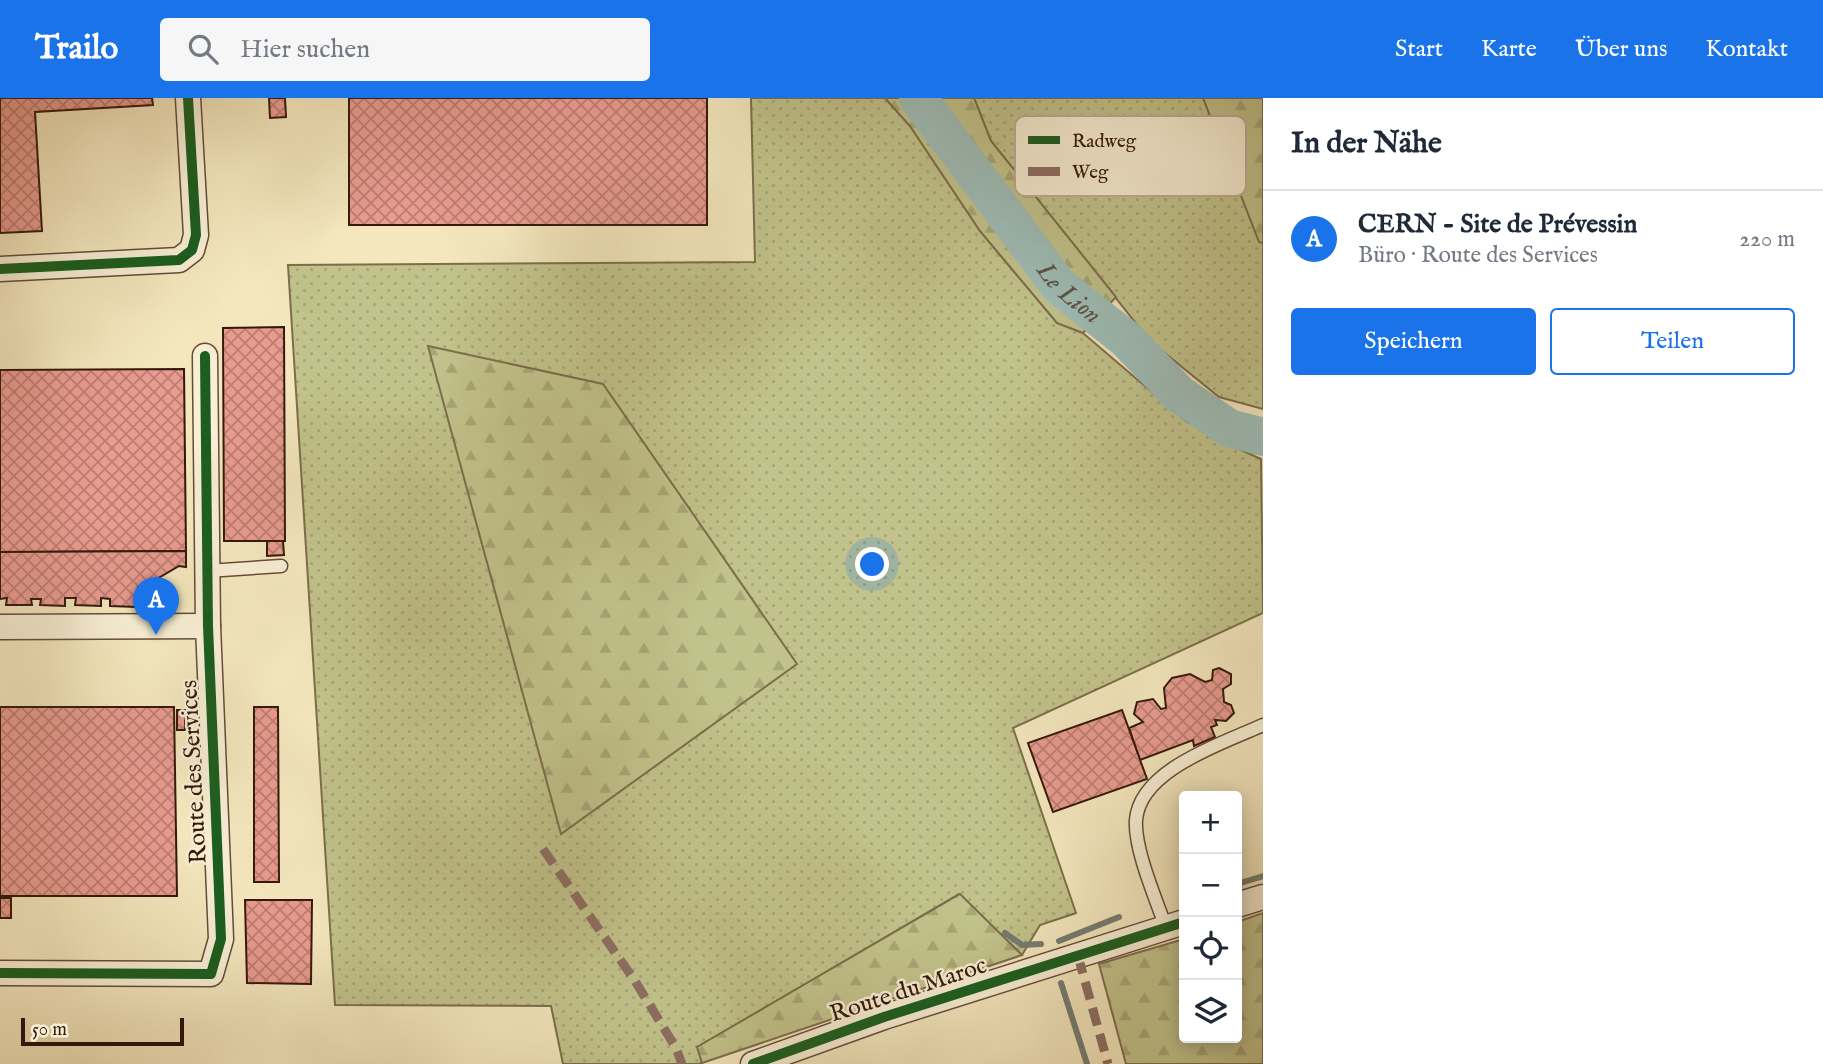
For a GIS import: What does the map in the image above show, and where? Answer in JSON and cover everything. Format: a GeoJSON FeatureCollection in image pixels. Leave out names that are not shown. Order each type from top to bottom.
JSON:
{"type":"FeatureCollection","features":[{"type":"Feature","properties":{"kind":"street"},"geometry":{"type":"LineString","coordinates":[[0,269],[179,260],[192,250],[196,235],[188,98]]}},
{"type":"Feature","properties":{"kind":"street","name":"Route des Services"},"geometry":{"type":"LineString","coordinates":[[0,973],[211,974],[221,939],[208,626],[205,356]]}},
{"type":"Feature","properties":{"kind":"street"},"geometry":{"type":"LineString","coordinates":[[0,627],[208,626]]}},
{"type":"Feature","properties":{"kind":"street"},"geometry":{"type":"LineString","coordinates":[[1242,903],[1263,897]]}},
{"type":"Feature","properties":{"kind":"street","name":"Route du Maroc"},"geometry":{"type":"LineString","coordinates":[[753,1064],[884,1017],[1175,925]]}},
{"type":"Feature","properties":{"kind":"lane"},"geometry":{"type":"LineString","coordinates":[[207,571],[281,566]]}},
{"type":"Feature","properties":{"kind":"lane"},"geometry":{"type":"LineString","coordinates":[[1175,925],[1140,848],[1136,820],[1147,791],[1169,770],[1263,725]]}},
{"type":"Feature","properties":{"kind":"green space"},"geometry":{"type":"Polygon","coordinates":[[[751,98],[885,98],[910,126],[980,231],[1057,323],[1083,333],[1187,422],[1219,434],[1232,446],[1261,459],[1263,613],[1013,728],[1076,913],[1040,925],[1022,955],[959,894],[698,1047],[702,1063],[698,1064],[563,1064],[551,1006],[335,1005],[288,265],[755,262],[751,98]]]}},
{"type":"Feature","properties":{"kind":"green space"},"geometry":{"type":"Polygon","coordinates":[[[885,98],[974,98],[991,141],[1015,171],[1015,196],[1035,196],[1116,297],[1083,333],[1057,323],[980,231],[910,126],[885,98]]]}},
{"type":"Feature","properties":{"kind":"green space"},"geometry":{"type":"Polygon","coordinates":[[[974,98],[1263,98],[1263,409],[1219,397],[1150,341],[1035,196],[1246,196],[1246,116],[1015,116],[1015,171],[991,141],[974,98]]]}},
{"type":"Feature","properties":{"kind":"green space"},"geometry":{"type":"Polygon","coordinates":[[[1203,98],[1263,98],[1263,243],[1259,242],[1241,196],[1246,196],[1246,116],[1210,116],[1203,98]]]}},
{"type":"Feature","properties":{"kind":"green space"},"geometry":{"type":"Polygon","coordinates":[[[428,346],[603,384],[797,664],[561,834],[428,346]]]}},
{"type":"Feature","properties":{"kind":"green space"},"geometry":{"type":"Polygon","coordinates":[[[960,894],[1022,955],[702,1063],[697,1047],[960,894]]]}},
{"type":"Feature","properties":{"kind":"green space"},"geometry":{"type":"Polygon","coordinates":[[[1263,913],[1263,1064],[1126,1064],[1099,964],[1179,940],[1179,1043],[1242,1043],[1242,920],[1263,913]]]}},
{"type":"Feature","properties":{"kind":"building"},"geometry":{"type":"Polygon","coordinates":[[[0,98],[152,98],[153,105],[35,112],[42,231],[0,233],[0,98]]]}},
{"type":"Feature","properties":{"kind":"building"},"geometry":{"type":"Polygon","coordinates":[[[269,98],[285,98],[286,117],[270,118],[269,98]]]}},
{"type":"Feature","properties":{"kind":"building"},"geometry":{"type":"Polygon","coordinates":[[[349,98],[707,98],[707,225],[349,225],[349,98]]]}},
{"type":"Feature","properties":{"kind":"building"},"geometry":{"type":"Polygon","coordinates":[[[284,327],[285,541],[224,541],[223,328],[284,327]]]}},
{"type":"Feature","properties":{"kind":"building"},"geometry":{"type":"Polygon","coordinates":[[[184,369],[186,551],[0,552],[0,370],[184,369]]]}},
{"type":"Feature","properties":{"kind":"building"},"geometry":{"type":"Polygon","coordinates":[[[267,541],[283,541],[284,555],[267,556],[267,541]]]}},
{"type":"Feature","properties":{"kind":"building"},"geometry":{"type":"Polygon","coordinates":[[[186,551],[186,567],[179,566],[143,587],[138,587],[137,607],[110,606],[110,599],[101,598],[101,606],[75,605],[76,598],[65,598],[65,606],[40,605],[41,599],[31,599],[32,605],[6,605],[7,598],[0,599],[0,552],[186,551]]]}},
{"type":"Feature","properties":{"kind":"building"},"geometry":{"type":"Polygon","coordinates":[[[1219,668],[1231,674],[1231,684],[1223,689],[1224,702],[1231,705],[1234,713],[1226,721],[1215,720],[1217,725],[1211,727],[1215,737],[1194,746],[1193,740],[1140,760],[1129,728],[1143,722],[1134,714],[1137,702],[1153,699],[1161,709],[1166,708],[1164,688],[1172,678],[1190,674],[1205,682],[1212,680],[1213,670],[1219,668]]]}},
{"type":"Feature","properties":{"kind":"building"},"geometry":{"type":"Polygon","coordinates":[[[0,707],[174,707],[177,896],[0,896],[0,707]]]}},
{"type":"Feature","properties":{"kind":"building"},"geometry":{"type":"Polygon","coordinates":[[[254,707],[278,707],[279,882],[254,882],[254,707]]]}},
{"type":"Feature","properties":{"kind":"building"},"geometry":{"type":"Polygon","coordinates":[[[177,710],[185,710],[185,730],[177,730],[177,710]]]}},
{"type":"Feature","properties":{"kind":"building"},"geometry":{"type":"Polygon","coordinates":[[[1122,710],[1147,779],[1053,812],[1028,743],[1122,710]]]}},
{"type":"Feature","properties":{"kind":"building"},"geometry":{"type":"Polygon","coordinates":[[[0,898],[11,898],[11,918],[0,918],[0,898]]]}},
{"type":"Feature","properties":{"kind":"building"},"geometry":{"type":"Polygon","coordinates":[[[245,900],[312,900],[311,984],[247,983],[245,900]]]}},
{"type":"Feature","properties":{"kind":"waterway","name":"Le Lion"},"geometry":{"type":"LineString","coordinates":[[918,98],[1059,286],[1126,339],[1179,394],[1229,428],[1263,437]]}},
{"type":"Feature","properties":{"kind":"waterway","name":"Le Lion"},"geometry":{"type":"LineString","coordinates":[[1257,437],[1263,442]]}},
{"type":"Feature","properties":{"kind":"waterway"},"geometry":{"type":"LineString","coordinates":[[1242,882],[1263,876]]}},
{"type":"Feature","properties":{"kind":"waterway"},"geometry":{"type":"LineString","coordinates":[[1059,941],[1119,917]]}},
{"type":"Feature","properties":{"kind":"waterway"},"geometry":{"type":"LineString","coordinates":[[1005,933],[1022,945],[1041,944]]}},
{"type":"Feature","properties":{"kind":"waterway"},"geometry":{"type":"LineString","coordinates":[[1061,983],[1087,1064]]}},
{"type":"Feature","properties":{"kind":"marked path"},"geometry":{"type":"LineString","coordinates":[[543,849],[635,981],[676,1048],[682,1064]]}},
{"type":"Feature","properties":{"kind":"marked path"},"geometry":{"type":"LineString","coordinates":[[1078,956],[1108,1064]]}},
{"type":"Feature","properties":{"kind":"cycle path"},"geometry":{"type":"LineString","coordinates":[[0,269],[179,260],[192,250],[196,235],[188,98]]}},
{"type":"Feature","properties":{"kind":"cycle path"},"geometry":{"type":"LineString","coordinates":[[0,973],[211,974],[221,939],[208,626],[205,356]]}},
{"type":"Feature","properties":{"kind":"cycle path"},"geometry":{"type":"LineString","coordinates":[[753,1064],[884,1017],[1179,924]]}},
{"type":"Feature","properties":{"kind":"place","name":"CERN - Site de Prévessin"},"geometry":{"type":"Point","coordinates":[156,635]}}]}
